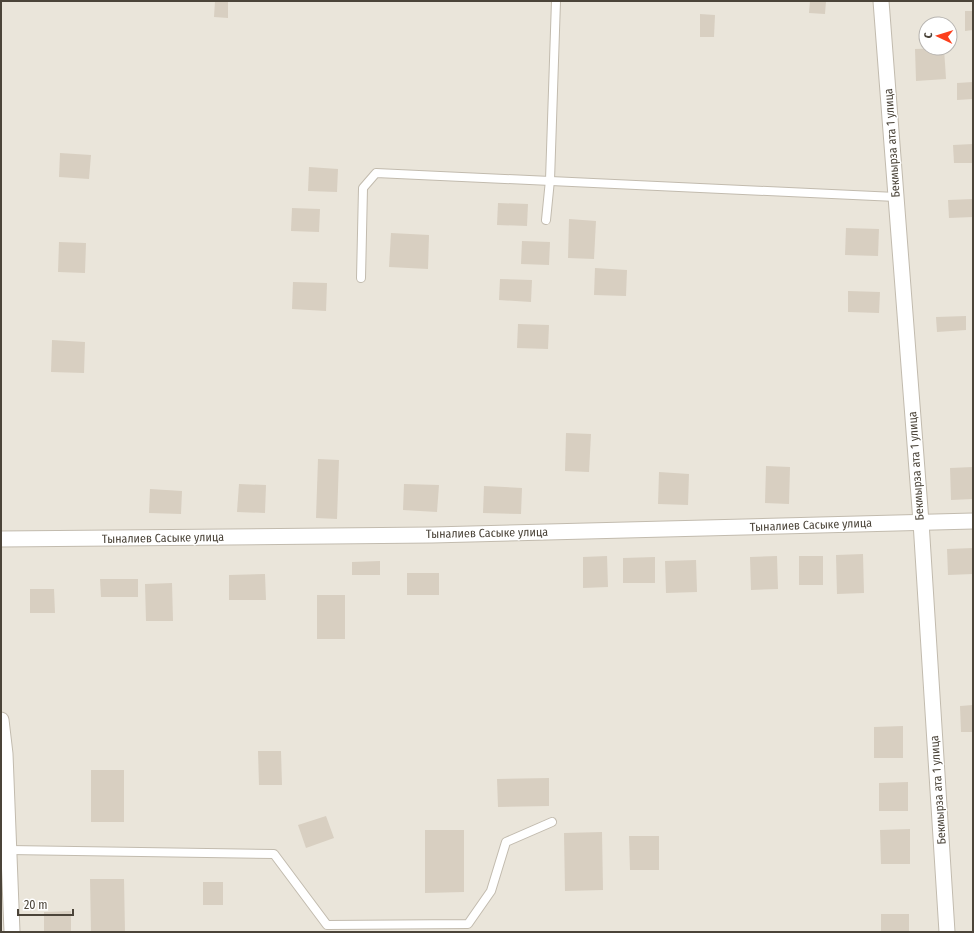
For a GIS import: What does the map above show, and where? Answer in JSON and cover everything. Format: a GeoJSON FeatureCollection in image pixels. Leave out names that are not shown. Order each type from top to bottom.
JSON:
{"type":"FeatureCollection","features":[{"type":"Feature","properties":{"kind":"street","name":"Бекмырза ата 1 улица"},"geometry":{"type":"LineString","coordinates":[[882,1],[921,522],[947,932]]}},
{"type":"Feature","properties":{"kind":"street","name":"Тыналиев Сасыке улица"},"geometry":{"type":"LineString","coordinates":[[1,539],[432,535],[973,521]]}},
{"type":"Feature","properties":{"kind":"street"},"geometry":{"type":"LineString","coordinates":[[1,720],[6,754],[12,932]]}},
{"type":"Feature","properties":{"kind":"lane"},"geometry":{"type":"LineString","coordinates":[[546,220],[550,180],[556,1]]}},
{"type":"Feature","properties":{"kind":"lane"},"geometry":{"type":"LineString","coordinates":[[361,278],[362,188],[376,172],[896,197]]}},
{"type":"Feature","properties":{"kind":"lane"},"geometry":{"type":"LineString","coordinates":[[9,850],[274,854],[327,925],[468,924],[491,891],[506,842],[552,822]]}},
{"type":"Feature","properties":{"kind":"shaded area"},"geometry":{"type":"Polygon","coordinates":[[[1,1],[973,1],[973,932],[1,932],[1,1]]]}},
{"type":"Feature","properties":{"kind":"building"},"geometry":{"type":"Polygon","coordinates":[[[215,1],[228,1],[228,18],[214,17],[215,1]]]}},
{"type":"Feature","properties":{"kind":"building"},"geometry":{"type":"Polygon","coordinates":[[[810,1],[826,1],[825,14],[809,13],[810,1]]]}},
{"type":"Feature","properties":{"kind":"building"},"geometry":{"type":"Polygon","coordinates":[[[965,11],[973,11],[973,30],[965,31],[965,11]]]}},
{"type":"Feature","properties":{"kind":"building"},"geometry":{"type":"Polygon","coordinates":[[[700,14],[715,15],[714,37],[700,37],[700,14]]]}},
{"type":"Feature","properties":{"kind":"building"},"geometry":{"type":"Polygon","coordinates":[[[915,49],[918,49],[918,56],[945,56],[946,79],[916,81],[915,49]]]}},
{"type":"Feature","properties":{"kind":"building"},"geometry":{"type":"Polygon","coordinates":[[[973,82],[973,99],[957,100],[957,83],[973,82]]]}},
{"type":"Feature","properties":{"kind":"building"},"geometry":{"type":"Polygon","coordinates":[[[973,144],[973,163],[954,163],[953,145],[973,144]]]}},
{"type":"Feature","properties":{"kind":"building"},"geometry":{"type":"Polygon","coordinates":[[[60,153],[91,155],[89,179],[59,177],[60,153]]]}},
{"type":"Feature","properties":{"kind":"building"},"geometry":{"type":"Polygon","coordinates":[[[309,167],[338,169],[337,192],[308,191],[309,167]]]}},
{"type":"Feature","properties":{"kind":"building"},"geometry":{"type":"Polygon","coordinates":[[[973,199],[973,217],[949,218],[948,200],[973,199]]]}},
{"type":"Feature","properties":{"kind":"building"},"geometry":{"type":"Polygon","coordinates":[[[498,203],[528,204],[527,226],[497,225],[498,203]]]}},
{"type":"Feature","properties":{"kind":"building"},"geometry":{"type":"Polygon","coordinates":[[[292,208],[320,209],[319,232],[291,231],[292,208]]]}},
{"type":"Feature","properties":{"kind":"building"},"geometry":{"type":"Polygon","coordinates":[[[569,219],[596,221],[594,259],[568,258],[569,219]]]}},
{"type":"Feature","properties":{"kind":"building"},"geometry":{"type":"Polygon","coordinates":[[[846,228],[879,229],[878,256],[845,255],[846,228]]]}},
{"type":"Feature","properties":{"kind":"building"},"geometry":{"type":"Polygon","coordinates":[[[391,233],[429,235],[428,269],[389,267],[391,233]]]}},
{"type":"Feature","properties":{"kind":"building"},"geometry":{"type":"Polygon","coordinates":[[[522,241],[550,242],[549,265],[521,264],[522,241]]]}},
{"type":"Feature","properties":{"kind":"building"},"geometry":{"type":"Polygon","coordinates":[[[59,242],[86,243],[85,273],[58,272],[59,242]]]}},
{"type":"Feature","properties":{"kind":"building"},"geometry":{"type":"Polygon","coordinates":[[[595,268],[627,270],[626,296],[594,295],[595,268]]]}},
{"type":"Feature","properties":{"kind":"building"},"geometry":{"type":"Polygon","coordinates":[[[500,279],[532,280],[531,302],[499,300],[500,279]]]}},
{"type":"Feature","properties":{"kind":"building"},"geometry":{"type":"Polygon","coordinates":[[[293,282],[327,283],[326,311],[292,309],[293,282]]]}},
{"type":"Feature","properties":{"kind":"building"},"geometry":{"type":"Polygon","coordinates":[[[848,291],[880,292],[879,313],[848,312],[848,291]]]}},
{"type":"Feature","properties":{"kind":"building"},"geometry":{"type":"Polygon","coordinates":[[[966,316],[966,330],[937,332],[936,317],[966,316]]]}},
{"type":"Feature","properties":{"kind":"building"},"geometry":{"type":"Polygon","coordinates":[[[518,324],[549,325],[548,349],[517,348],[518,324]]]}},
{"type":"Feature","properties":{"kind":"building"},"geometry":{"type":"Polygon","coordinates":[[[52,340],[85,342],[84,373],[51,372],[52,340]]]}},
{"type":"Feature","properties":{"kind":"building"},"geometry":{"type":"Polygon","coordinates":[[[566,433],[591,434],[589,472],[565,471],[566,433]]]}},
{"type":"Feature","properties":{"kind":"building"},"geometry":{"type":"Polygon","coordinates":[[[318,459],[339,460],[337,519],[316,518],[318,459]]]}},
{"type":"Feature","properties":{"kind":"building"},"geometry":{"type":"Polygon","coordinates":[[[766,466],[790,467],[789,504],[765,503],[766,466]]]}},
{"type":"Feature","properties":{"kind":"building"},"geometry":{"type":"Polygon","coordinates":[[[973,467],[973,499],[951,500],[950,468],[973,467]]]}},
{"type":"Feature","properties":{"kind":"building"},"geometry":{"type":"Polygon","coordinates":[[[659,472],[689,474],[688,505],[658,504],[659,472]]]}},
{"type":"Feature","properties":{"kind":"building"},"geometry":{"type":"Polygon","coordinates":[[[239,484],[266,485],[265,513],[237,512],[239,484]]]}},
{"type":"Feature","properties":{"kind":"building"},"geometry":{"type":"Polygon","coordinates":[[[404,484],[439,485],[437,512],[403,510],[404,484]]]}},
{"type":"Feature","properties":{"kind":"building"},"geometry":{"type":"Polygon","coordinates":[[[484,486],[522,488],[521,514],[483,513],[484,486]]]}},
{"type":"Feature","properties":{"kind":"building"},"geometry":{"type":"Polygon","coordinates":[[[150,489],[182,491],[181,514],[149,513],[150,489]]]}},
{"type":"Feature","properties":{"kind":"building"},"geometry":{"type":"Polygon","coordinates":[[[973,548],[973,574],[948,575],[947,549],[973,548]]]}},
{"type":"Feature","properties":{"kind":"building"},"geometry":{"type":"Polygon","coordinates":[[[863,554],[864,593],[837,594],[836,555],[863,554]]]}},
{"type":"Feature","properties":{"kind":"building"},"geometry":{"type":"Polygon","coordinates":[[[607,556],[608,587],[583,588],[583,557],[607,556]]]}},
{"type":"Feature","properties":{"kind":"building"},"geometry":{"type":"Polygon","coordinates":[[[777,556],[778,589],[751,590],[750,557],[777,556]]]}},
{"type":"Feature","properties":{"kind":"building"},"geometry":{"type":"Polygon","coordinates":[[[799,556],[823,556],[823,585],[799,585],[799,556]]]}},
{"type":"Feature","properties":{"kind":"building"},"geometry":{"type":"Polygon","coordinates":[[[655,557],[655,583],[623,583],[623,558],[655,557]]]}},
{"type":"Feature","properties":{"kind":"building"},"geometry":{"type":"Polygon","coordinates":[[[696,560],[697,592],[666,593],[665,561],[696,560]]]}},
{"type":"Feature","properties":{"kind":"building"},"geometry":{"type":"Polygon","coordinates":[[[380,561],[380,575],[352,575],[352,562],[380,561]]]}},
{"type":"Feature","properties":{"kind":"building"},"geometry":{"type":"Polygon","coordinates":[[[407,573],[439,573],[439,595],[407,595],[407,573]]]}},
{"type":"Feature","properties":{"kind":"building"},"geometry":{"type":"Polygon","coordinates":[[[265,574],[266,600],[229,600],[229,575],[265,574]]]}},
{"type":"Feature","properties":{"kind":"building"},"geometry":{"type":"Polygon","coordinates":[[[100,579],[138,579],[138,597],[101,597],[100,579]]]}},
{"type":"Feature","properties":{"kind":"building"},"geometry":{"type":"Polygon","coordinates":[[[172,583],[173,621],[146,621],[145,584],[172,583]]]}},
{"type":"Feature","properties":{"kind":"building"},"geometry":{"type":"Polygon","coordinates":[[[30,589],[54,589],[55,613],[30,613],[30,589]]]}},
{"type":"Feature","properties":{"kind":"building"},"geometry":{"type":"Polygon","coordinates":[[[317,595],[345,595],[345,639],[317,639],[317,595]]]}},
{"type":"Feature","properties":{"kind":"building"},"geometry":{"type":"Polygon","coordinates":[[[973,705],[973,732],[961,732],[960,706],[973,705]]]}},
{"type":"Feature","properties":{"kind":"building"},"geometry":{"type":"Polygon","coordinates":[[[903,726],[903,758],[874,758],[874,727],[903,726]]]}},
{"type":"Feature","properties":{"kind":"building"},"geometry":{"type":"Polygon","coordinates":[[[258,751],[281,751],[282,785],[259,785],[258,751]]]}},
{"type":"Feature","properties":{"kind":"building"},"geometry":{"type":"Polygon","coordinates":[[[91,770],[124,770],[124,822],[91,822],[91,770]]]}},
{"type":"Feature","properties":{"kind":"building"},"geometry":{"type":"Polygon","coordinates":[[[549,778],[549,806],[498,807],[497,779],[549,778]]]}},
{"type":"Feature","properties":{"kind":"building"},"geometry":{"type":"Polygon","coordinates":[[[908,782],[908,811],[879,811],[879,783],[908,782]]]}},
{"type":"Feature","properties":{"kind":"building"},"geometry":{"type":"Polygon","coordinates":[[[326,816],[334,838],[306,848],[298,825],[326,816]]]}},
{"type":"Feature","properties":{"kind":"building"},"geometry":{"type":"Polygon","coordinates":[[[910,829],[910,864],[881,864],[880,830],[910,829]]]}},
{"type":"Feature","properties":{"kind":"building"},"geometry":{"type":"Polygon","coordinates":[[[425,830],[464,830],[464,892],[425,893],[425,830]]]}},
{"type":"Feature","properties":{"kind":"building"},"geometry":{"type":"Polygon","coordinates":[[[602,832],[603,890],[565,891],[564,833],[602,832]]]}},
{"type":"Feature","properties":{"kind":"building"},"geometry":{"type":"Polygon","coordinates":[[[629,836],[659,836],[659,870],[630,870],[629,836]]]}},
{"type":"Feature","properties":{"kind":"building"},"geometry":{"type":"Polygon","coordinates":[[[90,879],[124,879],[125,932],[91,932],[90,879]]]}},
{"type":"Feature","properties":{"kind":"building"},"geometry":{"type":"Polygon","coordinates":[[[203,882],[223,882],[223,905],[203,905],[203,882]]]}},
{"type":"Feature","properties":{"kind":"building"},"geometry":{"type":"Polygon","coordinates":[[[71,911],[71,932],[44,932],[44,912],[71,911]]]}},
{"type":"Feature","properties":{"kind":"building"},"geometry":{"type":"Polygon","coordinates":[[[881,914],[909,914],[909,932],[881,932],[881,914]]]}}]}
